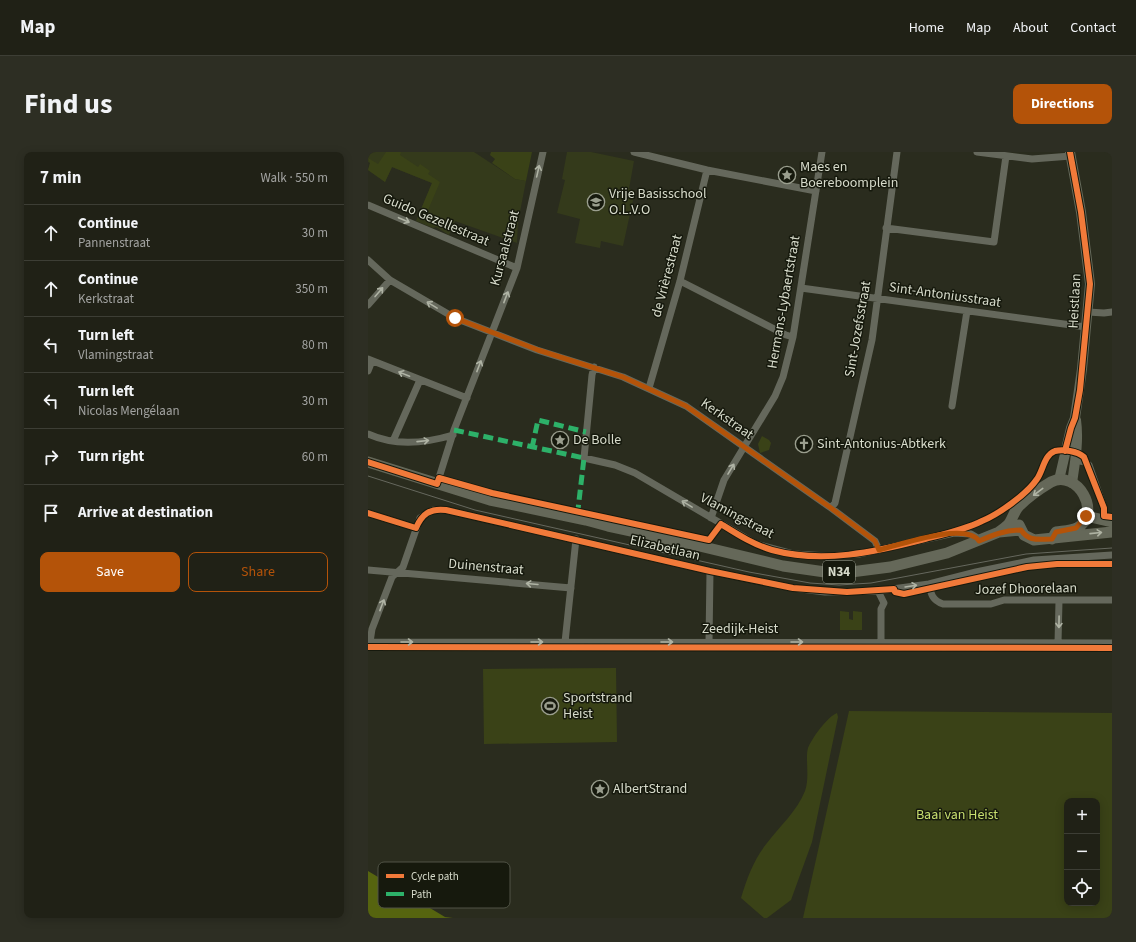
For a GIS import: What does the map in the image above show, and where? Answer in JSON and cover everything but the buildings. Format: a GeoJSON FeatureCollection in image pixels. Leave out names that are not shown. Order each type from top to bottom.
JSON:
{"type":"FeatureCollection","features":[{"type":"Feature","properties":{"kind":"main road","name":"Heistlaan"},"geometry":{"type":"LineString","coordinates":[[1059,480],[1071,428],[1075,418],[1088,312],[1089,269],[1070,154]]}},
{"type":"Feature","properties":{"kind":"main road","name":"Heistlaan"},"geometry":{"type":"LineString","coordinates":[[1072,483],[1077,429],[1075,418]]}},
{"type":"Feature","properties":{"kind":"main road","name":"N34"},"geometry":{"type":"LineString","coordinates":[[368,462],[490,500],[697,545],[783,566],[825,572],[851,572],[890,567],[924,559],[979,541],[999,532],[1010,523],[1019,506],[1052,482],[1059,480]]}},
{"type":"Feature","properties":{"kind":"main road"},"geometry":{"type":"LineString","coordinates":[[1052,539],[1056,532],[1076,528],[1086,516],[1088,505],[1084,494],[1072,483],[1059,480]]}},
{"type":"Feature","properties":{"kind":"main road"},"geometry":{"type":"LineString","coordinates":[[1019,506],[1018,524],[1021,530],[1029,538],[1052,539],[1112,532]]}},
{"type":"Feature","properties":{"kind":"main road"},"geometry":{"type":"LineString","coordinates":[[1086,516],[1112,522]]}},
{"type":"Feature","properties":{"kind":"main road","name":"N34"},"geometry":{"type":"LineString","coordinates":[[999,532],[1021,530]]}},
{"type":"Feature","properties":{"kind":"street","name":"Kursaalstraat"},"geometry":{"type":"LineString","coordinates":[[437,484],[453,435],[517,268],[543,152]]}},
{"type":"Feature","properties":{"kind":"street"},"geometry":{"type":"LineString","coordinates":[[634,152],[660,156],[707,170],[816,191]]}},
{"type":"Feature","properties":{"kind":"street","name":"Hermans-Lybaertstraat"},"geometry":{"type":"LineString","coordinates":[[712,518],[724,480],[775,396],[783,377],[793,337],[822,152]]}},
{"type":"Feature","properties":{"kind":"street","name":"Sint-Jozefsstraat"},"geometry":{"type":"LineString","coordinates":[[831,508],[834,503],[872,340],[897,152]]}},
{"type":"Feature","properties":{"kind":"street"},"geometry":{"type":"LineString","coordinates":[[977,152],[1040,159],[1070,154]]}},
{"type":"Feature","properties":{"kind":"street"},"geometry":{"type":"LineString","coordinates":[[886,228],[994,242],[1006,156]]}},
{"type":"Feature","properties":{"kind":"street","name":"de Vrièrestraat"},"geometry":{"type":"LineString","coordinates":[[649,388],[680,281],[707,170]]}},
{"type":"Feature","properties":{"kind":"street","name":"Guido Gezellestraat"},"geometry":{"type":"LineString","coordinates":[[368,205],[517,268]]}},
{"type":"Feature","properties":{"kind":"street","name":"Kerkstraat"},"geometry":{"type":"LineString","coordinates":[[368,260],[390,280],[455,318],[492,333],[594,367],[649,388],[686,406],[831,508],[875,541],[879,550]]}},
{"type":"Feature","properties":{"kind":"street"},"geometry":{"type":"LineString","coordinates":[[368,305],[390,280]]}},
{"type":"Feature","properties":{"kind":"street"},"geometry":{"type":"LineString","coordinates":[[680,281],[786,335],[793,337]]}},
{"type":"Feature","properties":{"kind":"street","name":"Sint-Antoniusstraat"},"geometry":{"type":"LineString","coordinates":[[801,288],[1086,327]]}},
{"type":"Feature","properties":{"kind":"street"},"geometry":{"type":"LineString","coordinates":[[952,406],[967,311]]}},
{"type":"Feature","properties":{"kind":"street"},"geometry":{"type":"LineString","coordinates":[[1088,312],[1112,312]]}},
{"type":"Feature","properties":{"kind":"street"},"geometry":{"type":"LineString","coordinates":[[368,371],[370,360],[467,398]]}},
{"type":"Feature","properties":{"kind":"street","name":"Vlamingstraat"},"geometry":{"type":"LineString","coordinates":[[594,367],[584,458],[620,466],[635,472],[756,544],[793,554],[828,556],[859,554],[954,533],[970,534],[976,537],[979,541]]}},
{"type":"Feature","properties":{"kind":"street"},"geometry":{"type":"LineString","coordinates":[[393,441],[420,380]]}},
{"type":"Feature","properties":{"kind":"street"},"geometry":{"type":"LineString","coordinates":[[368,434],[393,441],[421,441],[453,435]]}},
{"type":"Feature","properties":{"kind":"street"},"geometry":{"type":"LineString","coordinates":[[1075,460],[1085,462],[1089,465],[1104,508]]}},
{"type":"Feature","properties":{"kind":"street","name":"Elizabetlaan"},"geometry":{"type":"LineString","coordinates":[[416,528],[424,515],[433,510],[446,510],[710,571],[809,590],[846,592],[878,591],[929,584],[1034,560],[1112,555]]}},
{"type":"Feature","properties":{"kind":"street"},"geometry":{"type":"LineString","coordinates":[[368,513],[416,528],[403,567],[392,577],[369,642]]}},
{"type":"Feature","properties":{"kind":"street"},"geometry":{"type":"LineString","coordinates":[[697,545],[709,540],[721,524]]}},
{"type":"Feature","properties":{"kind":"street"},"geometry":{"type":"LineString","coordinates":[[565,642],[576,539]]}},
{"type":"Feature","properties":{"kind":"street","name":"Elizabetlaan"},"geometry":{"type":"LineString","coordinates":[[1080,558],[1112,559]]}},
{"type":"Feature","properties":{"kind":"street","name":"Duinenstraat"},"geometry":{"type":"LineString","coordinates":[[368,570],[571,588]]}},
{"type":"Feature","properties":{"kind":"street"},"geometry":{"type":"LineString","coordinates":[[709,642],[710,571]]}},
{"type":"Feature","properties":{"kind":"street","name":"Jozef Dhoorelaan"},"geometry":{"type":"LineString","coordinates":[[929,584],[931,595],[936,601],[943,604],[992,604],[1004,600],[1112,600]]}},
{"type":"Feature","properties":{"kind":"street"},"geometry":{"type":"LineString","coordinates":[[878,591],[884,603],[881,609],[881,642]]}},
{"type":"Feature","properties":{"kind":"street"},"geometry":{"type":"LineString","coordinates":[[1058,642],[1059,601]]}},
{"type":"Feature","properties":{"kind":"street","name":"Zeedijk-Heist"},"geometry":{"type":"LineString","coordinates":[[369,642],[1112,642]]}},
{"type":"Feature","properties":{"kind":"shaded area"},"geometry":{"type":"Polygon","coordinates":[[[368,152],[474,152],[515,179],[526,181],[518,222],[517,243],[455,221],[449,235],[436,227],[433,228],[416,221],[432,183],[392,167],[385,182],[368,170],[370,163],[368,162],[368,152]]]}},
{"type":"Feature","properties":{"kind":"shaded area","name":"Vrije Basisschool O.L.V.O"},"geometry":{"type":"Polygon","coordinates":[[[567,152],[591,152],[634,161],[629,189],[635,191],[623,246],[601,241],[600,248],[575,243],[580,219],[557,213],[565,180],[562,179],[567,152]]]}},
{"type":"Feature","properties":{"kind":"shaded area"},"geometry":{"type":"Polygon","coordinates":[[[368,871],[378,877],[378,908],[430,908],[445,917],[453,918],[368,918],[368,871]]]}},
{"type":"Feature","properties":{"kind":"green space"},"geometry":{"type":"Polygon","coordinates":[[[386,152],[401,152],[400,155],[418,167],[420,164],[430,171],[428,174],[440,182],[428,210],[422,207],[432,183],[392,167],[385,182],[368,170],[370,163],[368,158],[378,164],[386,152]]]}},
{"type":"Feature","properties":{"kind":"green space"},"geometry":{"type":"Polygon","coordinates":[[[491,152],[532,152],[526,181],[515,179],[492,163],[495,159],[490,155],[491,152]]]}},
{"type":"Feature","properties":{"kind":"green space"},"geometry":{"type":"Polygon","coordinates":[[[762,436],[771,443],[769,450],[760,453],[758,444],[762,436]]]}},
{"type":"Feature","properties":{"kind":"green space"},"geometry":{"type":"Polygon","coordinates":[[[840,611],[849,612],[849,619],[853,620],[853,611],[862,612],[862,630],[840,630],[840,611]]]}},
{"type":"Feature","properties":{"kind":"green space","name":"Sportstrand Heist"},"geometry":{"type":"Polygon","coordinates":[[[616,668],[617,742],[484,744],[483,669],[616,668]]]}},
{"type":"Feature","properties":{"kind":"green space","name":"Baai van Heist"},"geometry":{"type":"Polygon","coordinates":[[[849,711],[1112,713],[1112,918],[803,918],[849,711]]]}},
{"type":"Feature","properties":{"kind":"green space"},"geometry":{"type":"Polygon","coordinates":[[[837,713],[838,717],[812,842],[791,900],[767,918],[764,918],[741,898],[746,883],[751,869],[762,849],[793,812],[802,798],[807,780],[808,748],[824,723],[837,713]]]}},
{"type":"Feature","properties":{"kind":"tram line"},"geometry":{"type":"LineString","coordinates":[[368,476],[475,510],[749,572],[810,583],[839,585],[871,583],[1026,554],[1112,548]]}},
{"type":"Feature","properties":{"kind":"marked path"},"geometry":{"type":"LineString","coordinates":[[532,448],[538,420],[586,432]]}},
{"type":"Feature","properties":{"kind":"marked path"},"geometry":{"type":"LineString","coordinates":[[454,430],[584,458],[577,518]]}},
{"type":"Feature","properties":{"kind":"cycle path"},"geometry":{"type":"LineString","coordinates":[[1065,451],[1075,418],[1080,390],[1090,284],[1081,212],[1070,152]]}},
{"type":"Feature","properties":{"kind":"cycle path"},"geometry":{"type":"LineString","coordinates":[[368,462],[437,484],[439,478],[492,493],[709,540],[721,524],[765,548],[791,554],[830,556],[849,555],[887,548],[961,529],[989,518],[1004,509],[1027,491],[1039,476],[1048,456],[1051,453],[1058,450],[1066,450],[1078,453],[1084,457],[1104,508],[1104,516],[1112,517]]}},
{"type":"Feature","properties":{"kind":"cycle path"},"geometry":{"type":"LineString","coordinates":[[368,513],[416,528],[421,519],[427,513],[435,510],[446,510],[710,571],[793,588],[847,592],[894,589],[895,592],[904,594],[1027,567],[1057,564],[1112,564]]}},
{"type":"Feature","properties":{"kind":"cycle path"},"geometry":{"type":"LineString","coordinates":[[368,647],[1112,648]]}},
{"type":"Feature","properties":{"kind":"place","name":"Maes en Boereboomplein"},"geometry":{"type":"Point","coordinates":[787,175]}},
{"type":"Feature","properties":{"kind":"place","name":"Vrije Basisschool O.L.V.O"},"geometry":{"type":"Point","coordinates":[596,202]}},
{"type":"Feature","properties":{"kind":"place","name":"De Bolle"},"geometry":{"type":"Point","coordinates":[560,440]}},
{"type":"Feature","properties":{"kind":"place","name":"Sint-Antonius-Abtkerk"},"geometry":{"type":"Point","coordinates":[804,444]}},
{"type":"Feature","properties":{"kind":"place","name":"Sportstrand Heist"},"geometry":{"type":"Point","coordinates":[550,706]}},
{"type":"Feature","properties":{"kind":"place","name":"AlbertStrand"},"geometry":{"type":"Point","coordinates":[600,789]}},
{"type":"Feature","properties":{"kind":"route"},"geometry":{"type":"LineString","coordinates":[[455,318],[538,350],[623,377],[686,406],[831,508],[875,541],[879,550],[947,533],[970,534],[976,537],[979,541],[999,532],[1021,530],[1024,535],[1034,540],[1052,539],[1056,532],[1076,528],[1082,523],[1086,516]]}}]}
